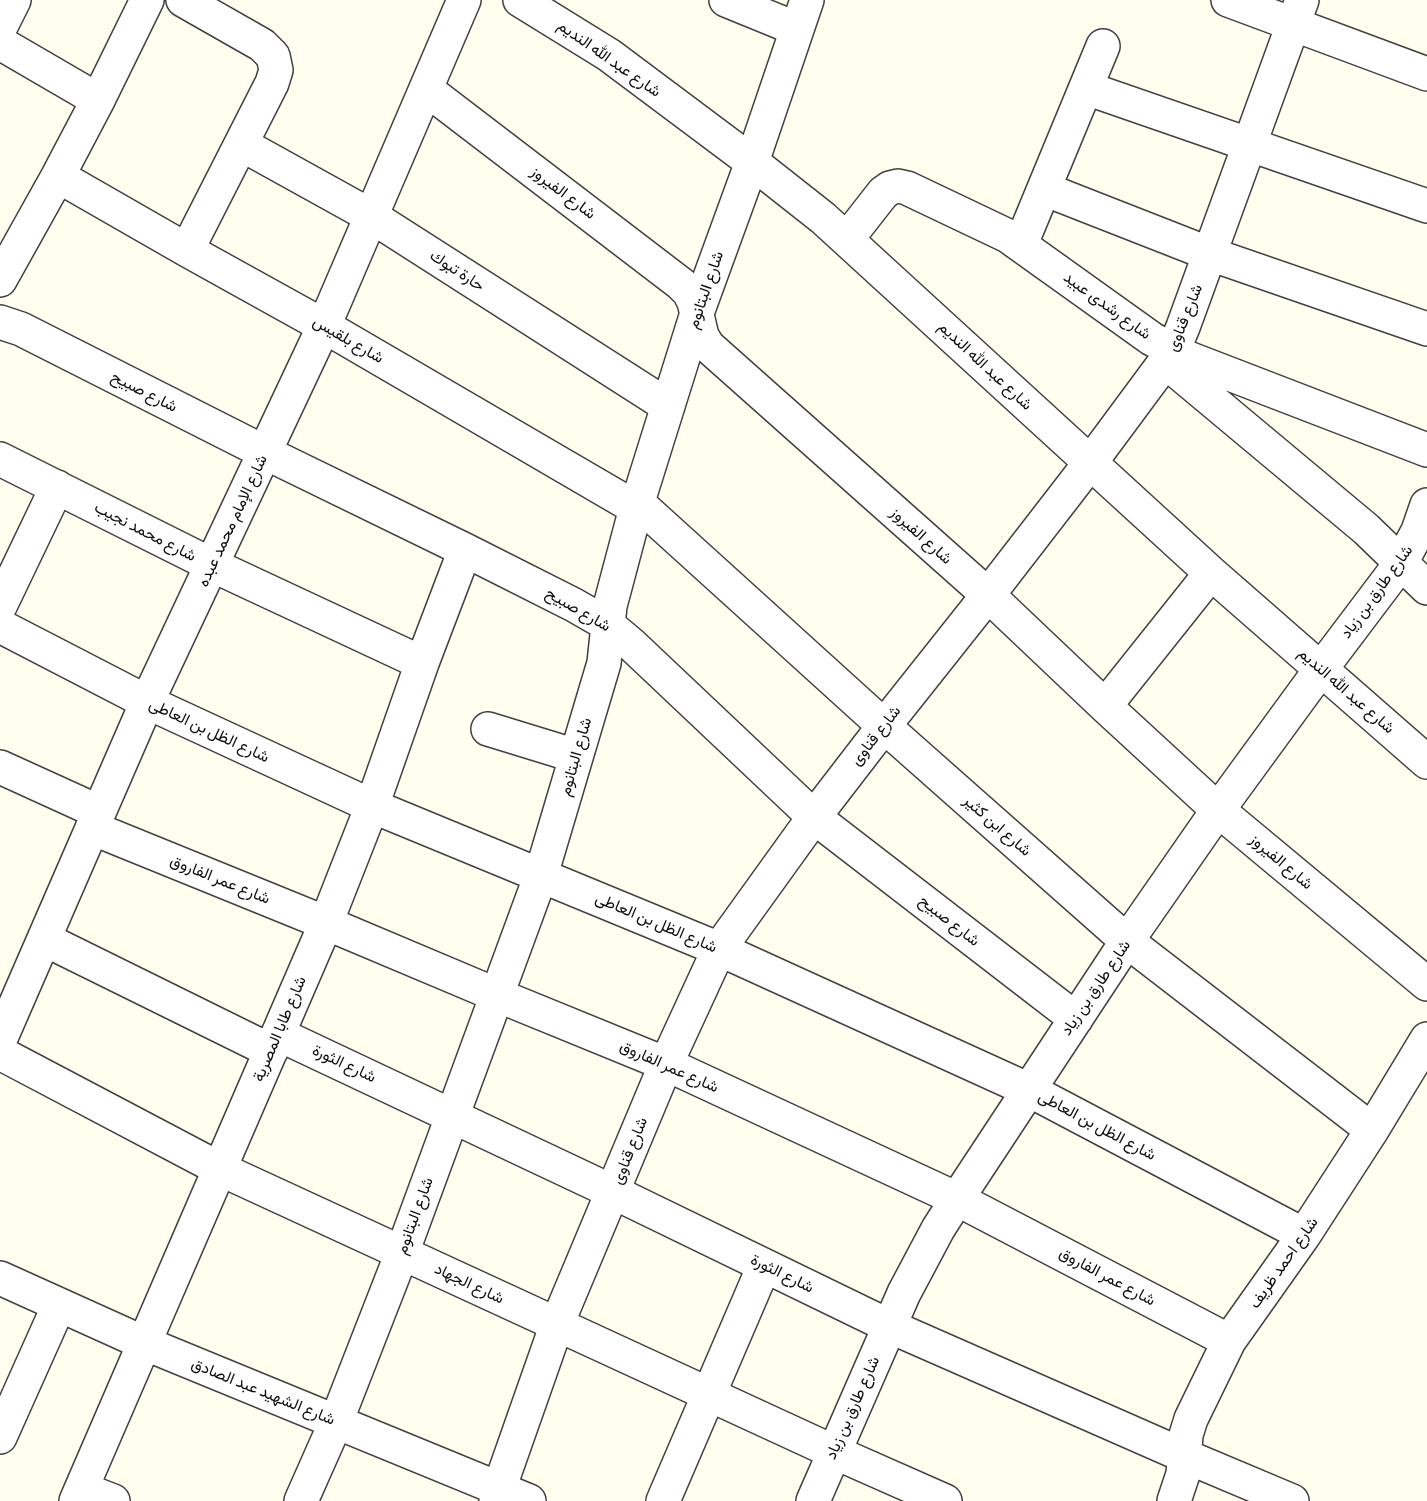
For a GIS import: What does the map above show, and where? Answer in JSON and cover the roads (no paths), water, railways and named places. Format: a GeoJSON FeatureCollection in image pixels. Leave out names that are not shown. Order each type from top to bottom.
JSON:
{"type":"FeatureCollection","features":[{"type":"Feature","properties":{"kind":"street"},"geometry":{"type":"LineString","coordinates":[[0,28],[14,0]]}},
{"type":"Feature","properties":{"kind":"street"},"geometry":{"type":"LineString","coordinates":[[0,280],[98,100],[147,0]]}},
{"type":"Feature","properties":{"kind":"street"},"geometry":{"type":"LineString","coordinates":[[183,0],[262,45],[273,56],[276,70],[272,83],[187,250]]}},
{"type":"Feature","properties":{"kind":"street","name":"شارع الإمام محمد عبده"},"geometry":{"type":"LineString","coordinates":[[0,1040],[147,702],[324,326],[464,0]]}},
{"type":"Feature","properties":{"kind":"street","name":"شارع عبد الله النديم"},"geometry":{"type":"LineString","coordinates":[[520,0],[609,55],[752,162],[847,239],[1211,573],[1427,762]]}},
{"type":"Feature","properties":{"kind":"street"},"geometry":{"type":"LineString","coordinates":[[726,0],[802,15]]}},
{"type":"Feature","properties":{"kind":"street"},"geometry":{"type":"LineString","coordinates":[[1228,0],[1298,12],[1427,74]]}},
{"type":"Feature","properties":{"kind":"street","name":"شارع قناوى"},"geometry":{"type":"LineString","coordinates":[[498,1495],[557,1324],[666,1064],[719,949],[814,817],[1170,357],[1179,340],[1298,12]]}},
{"type":"Feature","properties":{"kind":"street","name":"شارع البتانوم"},"geometry":{"type":"LineString","coordinates":[[301,1501],[336,1422],[402,1253],[541,875],[604,663],[610,606],[637,505],[698,313],[802,15]]}},
{"type":"Feature","properties":{"kind":"street"},"geometry":{"type":"LineString","coordinates":[[0,43],[98,100]]}},
{"type":"Feature","properties":{"kind":"street"},"geometry":{"type":"LineString","coordinates":[[1021,244],[1103,46]]}},
{"type":"Feature","properties":{"kind":"street"},"geometry":{"type":"LineString","coordinates":[[1086,88],[1427,206]]}},
{"type":"Feature","properties":{"kind":"street","name":"شارع الفيروز"},"geometry":{"type":"LineString","coordinates":[[426,89],[681,284],[688,292],[698,313],[702,336],[708,346],[988,595],[1218,810],[1427,984]]}},
{"type":"Feature","properties":{"kind":"street","name":"حارة تبوك"},"geometry":{"type":"LineString","coordinates":[[241,144],[371,216],[668,406]]}},
{"type":"Feature","properties":{"kind":"street","name":"شارع بلقيس"},"geometry":{"type":"LineString","coordinates":[[58,176],[637,505]]}},
{"type":"Feature","properties":{"kind":"street","name":"شارع رشدى عبيد"},"geometry":{"type":"LineString","coordinates":[[847,239],[883,193],[898,186],[907,188],[995,229],[1021,244],[1152,339],[1170,357],[1188,358],[1427,450]]}},
{"type":"Feature","properties":{"kind":"street"},"geometry":{"type":"LineString","coordinates":[[1044,189],[1210,254],[1427,329]]}},
{"type":"Feature","properties":{"kind":"street","name":"شارع صبيح"},"geometry":{"type":"LineString","coordinates":[[0,322],[21,329],[266,453],[574,604],[607,624],[814,817],[1076,1019]]}},
{"type":"Feature","properties":{"kind":"street"},"geometry":{"type":"LineString","coordinates":[[1170,357],[1366,530],[1427,588]]}},
{"type":"Feature","properties":{"kind":"street","name":"شارع محمد نجيب"},"geometry":{"type":"LineString","coordinates":[[0,459],[212,565],[422,663]]}},
{"type":"Feature","properties":{"kind":"street"},"geometry":{"type":"LineString","coordinates":[[0,606],[57,487]]}},
{"type":"Feature","properties":{"kind":"street","name":"شارع ابن كثير"},"geometry":{"type":"LineString","coordinates":[[637,505],[1127,941],[1372,1130]]}},
{"type":"Feature","properties":{"kind":"street","name":"شارع طارق بن زياد"},"geometry":{"type":"LineString","coordinates":[[813,1501],[890,1326],[921,1261],[957,1199],[1127,941],[1218,810],[1401,563],[1418,531],[1427,505]]}},
{"type":"Feature","properties":{"kind":"street","name":"شارع طابا المصرية"},"geometry":{"type":"LineString","coordinates":[[79,1495],[326,922],[372,806],[422,663],[465,550]]}},
{"type":"Feature","properties":{"kind":"street"},"geometry":{"type":"LineString","coordinates":[[1105,706],[1211,573]]}},
{"type":"Feature","properties":{"kind":"street","name":"شارع الظل بن العاطى"},"geometry":{"type":"LineString","coordinates":[[0,626],[147,702],[372,806],[719,949],[1029,1090],[1304,1235]]}},
{"type":"Feature","properties":{"kind":"street"},"geometry":{"type":"LineString","coordinates":[[488,729],[576,756]]}},
{"type":"Feature","properties":{"kind":"street","name":"شارع عمر الفاروق"},"geometry":{"type":"LineString","coordinates":[[0,767],[96,820],[326,922],[666,1064],[957,1199],[1229,1341]]}},
{"type":"Feature","properties":{"kind":"street","name":"شارع الثورة"},"geometry":{"type":"LineString","coordinates":[[44,939],[274,1042],[453,1116],[890,1326],[1292,1501]]}},
{"type":"Feature","properties":{"kind":"street","name":"شارع احمد ظريف"},"geometry":{"type":"LineString","coordinates":[[1174,1501],[1183,1474],[1186,1435],[1191,1419],[1229,1341],[1304,1235],[1427,1039]]}},
{"type":"Feature","properties":{"kind":"street","name":"شارع الجهاد"},"geometry":{"type":"LineString","coordinates":[[0,1053],[220,1169],[945,1501]]}},
{"type":"Feature","properties":{"kind":"street"},"geometry":{"type":"LineString","coordinates":[[663,1501],[764,1266]]}},
{"type":"Feature","properties":{"kind":"street","name":"شارع الشهيد عبد الصادق"},"geometry":{"type":"LineString","coordinates":[[0,1278],[144,1343],[336,1422],[498,1495],[529,1501]]}},
{"type":"Feature","properties":{"kind":"street"},"geometry":{"type":"LineString","coordinates":[[0,1437],[59,1305]]}},
{"type":"Feature","properties":{"kind":"street"},"geometry":{"type":"LineString","coordinates":[[79,1495],[113,1501]]}}]}
